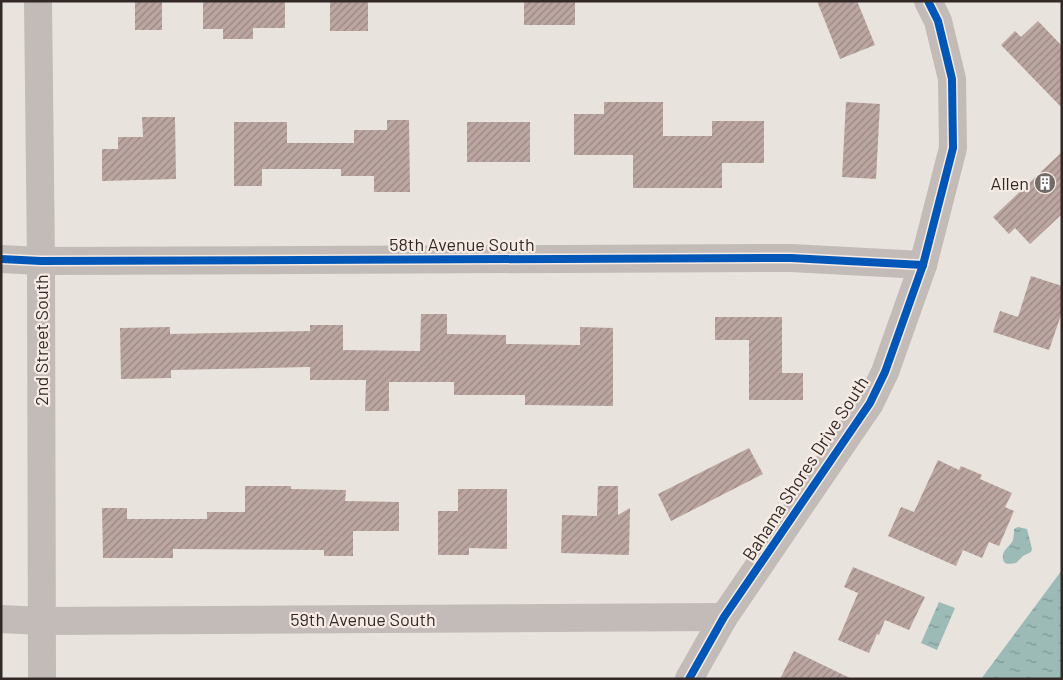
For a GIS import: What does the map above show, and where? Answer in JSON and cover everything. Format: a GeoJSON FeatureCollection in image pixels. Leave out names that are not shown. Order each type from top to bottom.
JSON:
{"type":"FeatureCollection","features":[{"type":"Feature","properties":{"kind":"street","name":"2nd Street South"},"geometry":{"type":"LineString","coordinates":[[38,1],[42,679]]}},
{"type":"Feature","properties":{"kind":"street","name":"Bahama Shores Drive South"},"geometry":{"type":"LineString","coordinates":[[689,679],[724,616],[870,403],[885,372],[923,265],[953,148],[952,79],[938,21],[928,1]]}},
{"type":"Feature","properties":{"kind":"street","name":"58th Avenue South"},"geometry":{"type":"LineString","coordinates":[[1,259],[41,261],[791,258],[923,265]]}},
{"type":"Feature","properties":{"kind":"street","name":"59th Avenue South"},"geometry":{"type":"LineString","coordinates":[[1,619],[42,621],[724,616]]}},
{"type":"Feature","properties":{"kind":"water"},"geometry":{"type":"Polygon","coordinates":[[[1018,527],[1027,529],[1032,549],[1031,552],[1023,556],[1016,563],[1007,564],[1004,562],[1003,553],[1013,541],[1014,529],[1018,527]]]}},
{"type":"Feature","properties":{"kind":"water"},"geometry":{"type":"Polygon","coordinates":[[[1062,570],[1062,679],[981,679],[1062,570]]]}},
{"type":"Feature","properties":{"kind":"water"},"geometry":{"type":"Polygon","coordinates":[[[939,602],[955,608],[937,650],[921,643],[939,602]]]}},
{"type":"Feature","properties":{"kind":"building"},"geometry":{"type":"Polygon","coordinates":[[[135,1],[162,1],[162,30],[135,30],[135,1]]]}},
{"type":"Feature","properties":{"kind":"building"},"geometry":{"type":"Polygon","coordinates":[[[203,1],[285,1],[285,28],[253,28],[253,39],[223,39],[223,29],[203,29],[203,1]]]}},
{"type":"Feature","properties":{"kind":"building"},"geometry":{"type":"Polygon","coordinates":[[[330,1],[368,1],[368,31],[330,31],[330,1]]]}},
{"type":"Feature","properties":{"kind":"building"},"geometry":{"type":"Polygon","coordinates":[[[524,1],[575,1],[575,25],[524,25],[524,1]]]}},
{"type":"Feature","properties":{"kind":"building"},"geometry":{"type":"Polygon","coordinates":[[[817,1],[857,1],[875,45],[840,59],[817,1]]]}},
{"type":"Feature","properties":{"kind":"building"},"geometry":{"type":"Polygon","coordinates":[[[1038,21],[1062,46],[1062,108],[1001,45],[1015,31],[1021,37],[1038,21]]]}},
{"type":"Feature","properties":{"kind":"building"},"geometry":{"type":"Polygon","coordinates":[[[604,102],[663,102],[663,136],[712,136],[712,121],[764,121],[764,163],[722,163],[722,188],[633,188],[633,155],[574,155],[574,114],[604,114],[604,102]]]}},
{"type":"Feature","properties":{"kind":"building"},"geometry":{"type":"Polygon","coordinates":[[[846,102],[880,104],[876,179],[842,177],[846,102]]]}},
{"type":"Feature","properties":{"kind":"building"},"geometry":{"type":"Polygon","coordinates":[[[142,117],[175,117],[176,179],[102,181],[102,149],[118,149],[118,137],[143,137],[142,117]]]}},
{"type":"Feature","properties":{"kind":"building"},"geometry":{"type":"Polygon","coordinates":[[[387,120],[409,120],[410,192],[374,192],[374,176],[341,176],[341,169],[262,169],[262,186],[234,186],[234,122],[287,122],[287,143],[354,143],[354,130],[387,130],[387,120]]]}},
{"type":"Feature","properties":{"kind":"building"},"geometry":{"type":"Polygon","coordinates":[[[467,122],[530,122],[530,162],[467,162],[467,122]]]}},
{"type":"Feature","properties":{"kind":"building","name":"Allen"},"geometry":{"type":"Polygon","coordinates":[[[1062,152],[1062,214],[1030,244],[1015,228],[1009,234],[993,217],[1062,152]]]}},
{"type":"Feature","properties":{"kind":"building"},"geometry":{"type":"Polygon","coordinates":[[[1031,276],[1062,286],[1062,312],[1049,350],[993,332],[1000,311],[1018,317],[1031,276]]]}},
{"type":"Feature","properties":{"kind":"building"},"geometry":{"type":"Polygon","coordinates":[[[421,314],[447,314],[447,334],[506,335],[506,344],[580,345],[580,327],[613,328],[613,406],[525,405],[525,395],[454,395],[454,382],[389,382],[389,411],[365,411],[366,380],[310,380],[310,367],[171,370],[171,378],[121,379],[120,328],[170,327],[170,334],[310,331],[310,325],[343,325],[343,350],[420,351],[421,314]]]}},
{"type":"Feature","properties":{"kind":"building"},"geometry":{"type":"Polygon","coordinates":[[[715,317],[782,317],[782,373],[803,373],[803,400],[749,400],[749,340],[715,340],[715,317]]]}},
{"type":"Feature","properties":{"kind":"building"},"geometry":{"type":"Polygon","coordinates":[[[749,448],[763,474],[671,521],[658,494],[749,448]]]}},
{"type":"Feature","properties":{"kind":"building"},"geometry":{"type":"Polygon","coordinates":[[[938,460],[959,470],[961,466],[982,475],[980,479],[1012,493],[1005,507],[1014,511],[999,546],[989,542],[982,558],[963,550],[956,566],[888,536],[901,507],[914,512],[938,460]]]}},
{"type":"Feature","properties":{"kind":"building"},"geometry":{"type":"Polygon","coordinates":[[[245,486],[291,486],[291,489],[346,490],[345,501],[399,502],[399,531],[353,531],[353,556],[324,556],[324,550],[173,549],[173,558],[103,558],[102,508],[127,508],[127,519],[207,519],[207,512],[245,512],[245,486]]]}},
{"type":"Feature","properties":{"kind":"building"},"geometry":{"type":"Polygon","coordinates":[[[598,486],[618,486],[618,515],[630,508],[629,555],[561,553],[562,515],[597,516],[598,486]]]}},
{"type":"Feature","properties":{"kind":"building"},"geometry":{"type":"Polygon","coordinates":[[[458,489],[507,489],[507,549],[469,548],[469,555],[438,555],[438,511],[458,511],[458,489]]]}},
{"type":"Feature","properties":{"kind":"building"},"geometry":{"type":"Polygon","coordinates":[[[853,567],[925,597],[909,630],[885,620],[869,653],[838,640],[858,593],[844,587],[853,567]]]}},
{"type":"Feature","properties":{"kind":"building"},"geometry":{"type":"Polygon","coordinates":[[[794,651],[852,679],[780,679],[794,651]]]}},
{"type":"Feature","properties":{"kind":"cycle path"},"geometry":{"type":"LineString","coordinates":[[689,679],[724,617],[870,403],[885,372],[923,265],[953,148],[952,79],[938,21],[928,1]]}},
{"type":"Feature","properties":{"kind":"cycle path"},"geometry":{"type":"LineString","coordinates":[[1,259],[41,261],[791,258],[923,265]]}},
{"type":"Feature","properties":{"kind":"place","name":"Allen"},"geometry":{"type":"Point","coordinates":[1045,183]}}]}
